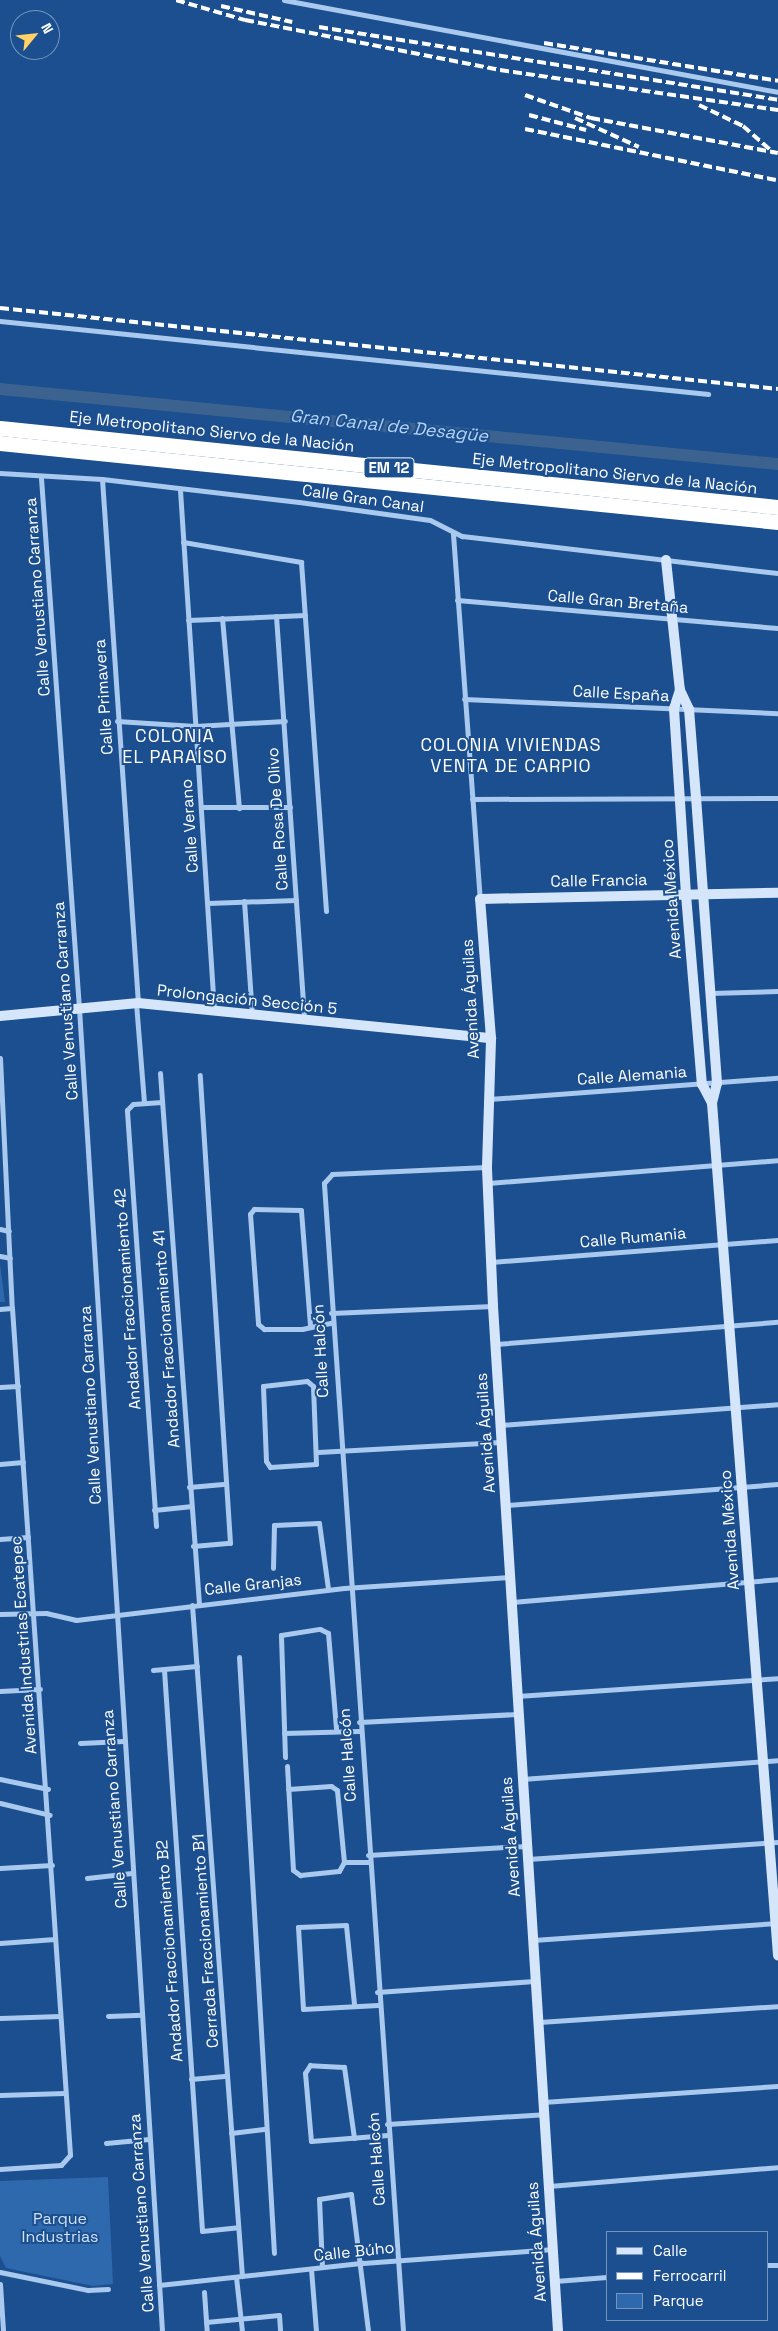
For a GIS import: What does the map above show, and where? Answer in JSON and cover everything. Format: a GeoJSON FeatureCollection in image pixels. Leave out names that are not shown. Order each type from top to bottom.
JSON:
{"type":"FeatureCollection","features":[{"type":"Feature","properties":{"kind":"highway","name":"Eje Metropolitano Siervo de la Nación"},"geometry":{"type":"LineString","coordinates":[[0,428],[778,507]]}},
{"type":"Feature","properties":{"kind":"highway","name":"Eje Metropolitano Siervo de la Nación"},"geometry":{"type":"LineString","coordinates":[[0,443],[778,522]]}},
{"type":"Feature","properties":{"kind":"street"},"geometry":{"type":"LineString","coordinates":[[284,0],[778,92]]}},
{"type":"Feature","properties":{"kind":"street"},"geometry":{"type":"LineString","coordinates":[[0,321],[708,394]]}},
{"type":"Feature","properties":{"kind":"street","name":"Calle Gran Canal"},"geometry":{"type":"LineString","coordinates":[[0,473],[41,478],[102,479],[430,520],[453,534],[778,574]]}},
{"type":"Feature","properties":{"kind":"street","name":"Calle Venustiano Carranza"},"geometry":{"type":"LineString","coordinates":[[41,478],[79,1008],[123,1741],[162,2331]]}},
{"type":"Feature","properties":{"kind":"street","name":"Calle Primavera"},"geometry":{"type":"LineString","coordinates":[[102,479],[137,1003]]}},
{"type":"Feature","properties":{"kind":"street","name":"Calle Verano"},"geometry":{"type":"LineString","coordinates":[[180,490],[214,1011]]}},
{"type":"Feature","properties":{"kind":"street","name":"Avenida Águilas"},"geometry":{"type":"LineString","coordinates":[[453,534],[491,1038],[487,1167],[493,1306],[558,2331]]}},
{"type":"Feature","properties":{"kind":"street"},"geometry":{"type":"LineString","coordinates":[[183,542],[301,562],[326,911]]}},
{"type":"Feature","properties":{"kind":"street","name":"Avenida México"},"geometry":{"type":"LineString","coordinates":[[666,560],[680,690],[689,709],[717,1083],[712,1103],[756,1680],[774,1842],[778,1955]]}},
{"type":"Feature","properties":{"kind":"street","name":"Calle Gran Bretaña"},"geometry":{"type":"LineString","coordinates":[[457,600],[778,628]]}},
{"type":"Feature","properties":{"kind":"street"},"geometry":{"type":"LineString","coordinates":[[188,620],[305,615]]}},
{"type":"Feature","properties":{"kind":"street","name":"Calle Rosa De Olivo"},"geometry":{"type":"LineString","coordinates":[[276,616],[285,721],[304,1020]]}},
{"type":"Feature","properties":{"kind":"street"},"geometry":{"type":"LineString","coordinates":[[222,618],[239,808]]}},
{"type":"Feature","properties":{"kind":"street","name":"Avenida México"},"geometry":{"type":"LineString","coordinates":[[680,690],[674,709],[686,895],[702,1084],[712,1103]]}},
{"type":"Feature","properties":{"kind":"street","name":"Calle España"},"geometry":{"type":"LineString","coordinates":[[464,699],[778,713]]}},
{"type":"Feature","properties":{"kind":"street"},"geometry":{"type":"LineString","coordinates":[[117,721],[195,726],[285,721]]}},
{"type":"Feature","properties":{"kind":"street"},"geometry":{"type":"LineString","coordinates":[[472,799],[778,798]]}},
{"type":"Feature","properties":{"kind":"street"},"geometry":{"type":"LineString","coordinates":[[201,807],[290,807]]}},
{"type":"Feature","properties":{"kind":"street","name":"Calle Francia"},"geometry":{"type":"LineString","coordinates":[[480,899],[778,893]]}},
{"type":"Feature","properties":{"kind":"street"},"geometry":{"type":"LineString","coordinates":[[208,903],[296,900]]}},
{"type":"Feature","properties":{"kind":"street"},"geometry":{"type":"LineString","coordinates":[[244,901],[252,1014]]}},
{"type":"Feature","properties":{"kind":"street"},"geometry":{"type":"LineString","coordinates":[[710,993],[778,990]]}},
{"type":"Feature","properties":{"kind":"street"},"geometry":{"type":"LineString","coordinates":[[137,1003],[144,1102],[162,1102]]}},
{"type":"Feature","properties":{"kind":"street","name":"Prolongación Sección 5"},"geometry":{"type":"LineString","coordinates":[[0,1016],[137,1003],[491,1038]]}},
{"type":"Feature","properties":{"kind":"street","name":"Avenida Industrias Ecatepec"},"geometry":{"type":"LineString","coordinates":[[0,1058],[3,1161],[9,1231],[12,1308],[50,1815],[55,1940],[70,2155],[66,2162],[0,2169]]}},
{"type":"Feature","properties":{"kind":"street","name":"Andador Fraccionamiento 41"},"geometry":{"type":"LineString","coordinates":[[160,1073],[190,1506],[199,1604]]}},
{"type":"Feature","properties":{"kind":"street"},"geometry":{"type":"LineString","coordinates":[[193,1546],[230,1543],[200,1075]]}},
{"type":"Feature","properties":{"kind":"street","name":"Calle Alemania"},"geometry":{"type":"LineString","coordinates":[[488,1099],[778,1078]]}},
{"type":"Feature","properties":{"kind":"street","name":"Andador Fraccionamiento 42"},"geometry":{"type":"LineString","coordinates":[[144,1102],[127,1110],[156,1526]]}},
{"type":"Feature","properties":{"kind":"street"},"geometry":{"type":"LineString","coordinates":[[488,1183],[778,1160]]}},
{"type":"Feature","properties":{"kind":"street","name":"Calle Halcón"},"geometry":{"type":"LineString","coordinates":[[403,2331],[377,1992],[331,1323],[326,1177],[487,1167]]}},
{"type":"Feature","properties":{"kind":"street"},"geometry":{"type":"LineString","coordinates":[[310,1325],[301,1210],[254,1209],[250,1214],[258,1324],[264,1329],[310,1325],[331,1323]]}},
{"type":"Feature","properties":{"kind":"street"},"geometry":{"type":"LineString","coordinates":[[0,1230],[9,1231]]}},
{"type":"Feature","properties":{"kind":"street","name":"Calle Rumania"},"geometry":{"type":"LineString","coordinates":[[491,1262],[778,1240]]}},
{"type":"Feature","properties":{"kind":"street"},"geometry":{"type":"LineString","coordinates":[[0,1256],[10,1258]]}},
{"type":"Feature","properties":{"kind":"street"},"geometry":{"type":"LineString","coordinates":[[331,1313],[493,1306]]}},
{"type":"Feature","properties":{"kind":"street"},"geometry":{"type":"LineString","coordinates":[[0,1309],[12,1308]]}},
{"type":"Feature","properties":{"kind":"street"},"geometry":{"type":"LineString","coordinates":[[496,1344],[778,1322]]}},
{"type":"Feature","properties":{"kind":"street"},"geometry":{"type":"LineString","coordinates":[[311,1382],[318,1452],[310,1468],[268,1466],[265,1384],[311,1382]]}},
{"type":"Feature","properties":{"kind":"street"},"geometry":{"type":"LineString","coordinates":[[0,1387],[18,1386]]}},
{"type":"Feature","properties":{"kind":"street"},"geometry":{"type":"LineString","coordinates":[[501,1426],[778,1404]]}},
{"type":"Feature","properties":{"kind":"street"},"geometry":{"type":"LineString","coordinates":[[318,1452],[502,1442]]}},
{"type":"Feature","properties":{"kind":"street"},"geometry":{"type":"LineString","coordinates":[[0,1464],[23,1462]]}},
{"type":"Feature","properties":{"kind":"street"},"geometry":{"type":"LineString","coordinates":[[189,1487],[226,1484]]}},
{"type":"Feature","properties":{"kind":"street"},"geometry":{"type":"LineString","coordinates":[[506,1506],[778,1484]]}},
{"type":"Feature","properties":{"kind":"street"},"geometry":{"type":"LineString","coordinates":[[154,1510],[190,1506]]}},
{"type":"Feature","properties":{"kind":"street"},"geometry":{"type":"LineString","coordinates":[[273,1568],[274,1525],[320,1522],[328,1589]]}},
{"type":"Feature","properties":{"kind":"street"},"geometry":{"type":"LineString","coordinates":[[0,1539],[28,1537]]}},
{"type":"Feature","properties":{"kind":"street","name":"Calle Granjas"},"geometry":{"type":"LineString","coordinates":[[0,1614],[35,1612],[76,1620],[328,1589],[510,1576]]}},
{"type":"Feature","properties":{"kind":"street"},"geometry":{"type":"LineString","coordinates":[[511,1602],[778,1579]]}},
{"type":"Feature","properties":{"kind":"street","name":"Cerrada Fraccionamiento B1"},"geometry":{"type":"LineString","coordinates":[[192,1605],[238,2227],[242,2331]]}},
{"type":"Feature","properties":{"kind":"street"},"geometry":{"type":"LineString","coordinates":[[285,1757],[279,1638],[320,1630],[329,1636],[336,1729]]}},
{"type":"Feature","properties":{"kind":"street"},"geometry":{"type":"LineString","coordinates":[[239,1657],[274,2252]]}},
{"type":"Feature","properties":{"kind":"street"},"geometry":{"type":"LineString","coordinates":[[154,1670],[197,1666]]}},
{"type":"Feature","properties":{"kind":"street","name":"Andador Fraccionamiento B2"},"geometry":{"type":"LineString","coordinates":[[164,1670],[202,2231],[238,2227]]}},
{"type":"Feature","properties":{"kind":"street"},"geometry":{"type":"LineString","coordinates":[[517,1696],[778,1678]]}},
{"type":"Feature","properties":{"kind":"street"},"geometry":{"type":"LineString","coordinates":[[0,1690],[40,1689]]}},
{"type":"Feature","properties":{"kind":"street"},"geometry":{"type":"LineString","coordinates":[[359,1722],[518,1714]]}},
{"type":"Feature","properties":{"kind":"street"},"geometry":{"type":"LineString","coordinates":[[284,1733],[336,1729],[359,1731]]}},
{"type":"Feature","properties":{"kind":"street"},"geometry":{"type":"LineString","coordinates":[[80,1743],[123,1741]]}},
{"type":"Feature","properties":{"kind":"street"},"geometry":{"type":"LineString","coordinates":[[522,1780],[778,1760]]}},
{"type":"Feature","properties":{"kind":"street"},"geometry":{"type":"LineString","coordinates":[[287,1766],[288,1789],[293,1870],[300,1875],[342,1870],[344,1862],[336,1788],[288,1789]]}},
{"type":"Feature","properties":{"kind":"street"},"geometry":{"type":"LineString","coordinates":[[0,1779],[48,1789]]}},
{"type":"Feature","properties":{"kind":"street"},"geometry":{"type":"LineString","coordinates":[[0,1803],[50,1815]]}},
{"type":"Feature","properties":{"kind":"street"},"geometry":{"type":"LineString","coordinates":[[527,1859],[774,1842]]}},
{"type":"Feature","properties":{"kind":"street"},"geometry":{"type":"LineString","coordinates":[[368,1855],[526,1846]]}},
{"type":"Feature","properties":{"kind":"street"},"geometry":{"type":"LineString","coordinates":[[344,1862],[368,1862]]}},
{"type":"Feature","properties":{"kind":"street"},"geometry":{"type":"LineString","coordinates":[[0,1868],[52,1865]]}},
{"type":"Feature","properties":{"kind":"street"},"geometry":{"type":"LineString","coordinates":[[87,1878],[132,1873]]}},
{"type":"Feature","properties":{"kind":"street"},"geometry":{"type":"LineString","coordinates":[[533,1940],[777,1923]]}},
{"type":"Feature","properties":{"kind":"street"},"geometry":{"type":"LineString","coordinates":[[354,2004],[346,1925],[298,1927],[302,2007],[309,2010],[354,2004],[378,2005]]}},
{"type":"Feature","properties":{"kind":"street"},"geometry":{"type":"LineString","coordinates":[[0,1943],[55,1940]]}},
{"type":"Feature","properties":{"kind":"street"},"geometry":{"type":"LineString","coordinates":[[377,1992],[536,1980]]}},
{"type":"Feature","properties":{"kind":"street"},"geometry":{"type":"LineString","coordinates":[[539,2022],[778,2006]]}},
{"type":"Feature","properties":{"kind":"street"},"geometry":{"type":"LineString","coordinates":[[108,2016],[142,2015]]}},
{"type":"Feature","properties":{"kind":"street"},"geometry":{"type":"LineString","coordinates":[[0,2018],[60,2016]]}},
{"type":"Feature","properties":{"kind":"street"},"geometry":{"type":"LineString","coordinates":[[354,2138],[344,2067],[310,2065],[305,2073],[311,2141],[354,2138],[388,2135]]}},
{"type":"Feature","properties":{"kind":"street"},"geometry":{"type":"LineString","coordinates":[[191,2079],[227,2076]]}},
{"type":"Feature","properties":{"kind":"street"},"geometry":{"type":"LineString","coordinates":[[543,2102],[778,2086]]}},
{"type":"Feature","properties":{"kind":"street"},"geometry":{"type":"LineString","coordinates":[[0,2095],[65,2093]]}},
{"type":"Feature","properties":{"kind":"street"},"geometry":{"type":"LineString","coordinates":[[387,2124],[544,2114]]}},
{"type":"Feature","properties":{"kind":"street"},"geometry":{"type":"LineString","coordinates":[[231,2133],[266,2129]]}},
{"type":"Feature","properties":{"kind":"street"},"geometry":{"type":"LineString","coordinates":[[106,2143],[149,2139]]}},
{"type":"Feature","properties":{"kind":"street"},"geometry":{"type":"LineString","coordinates":[[548,2186],[778,2167]]}},
{"type":"Feature","properties":{"kind":"street"},"geometry":{"type":"LineString","coordinates":[[322,2267],[318,2201],[323,2196],[354,2196],[363,2262],[368,2331]]}},
{"type":"Feature","properties":{"kind":"street","name":"Calle Búho"},"geometry":{"type":"LineString","coordinates":[[159,2285],[363,2262],[553,2249]]}},
{"type":"Feature","properties":{"kind":"street"},"geometry":{"type":"LineString","coordinates":[[311,2269],[316,2331]]}},
{"type":"Feature","properties":{"kind":"street"},"geometry":{"type":"LineString","coordinates":[[0,2272],[88,2290],[108,2289]]}},
{"type":"Feature","properties":{"kind":"street"},"geometry":{"type":"LineString","coordinates":[[555,2281],[606,2277]]}},
{"type":"Feature","properties":{"kind":"street"},"geometry":{"type":"LineString","coordinates":[[0,2284],[3,2331]]}},
{"type":"Feature","properties":{"kind":"street"},"geometry":{"type":"LineString","coordinates":[[204,2292],[207,2331]]}},
{"type":"Feature","properties":{"kind":"street"},"geometry":{"type":"LineString","coordinates":[[206,2322],[279,2315],[280,2331]]}},
{"type":"Feature","properties":{"kind":"green space"},"geometry":{"type":"Polygon","coordinates":[[[0,1264],[5,1302],[0,1302],[0,1264]]]}},
{"type":"Feature","properties":{"kind":"green space","name":"Parque Industrias"},"geometry":{"type":"Polygon","coordinates":[[[108,2177],[113,2284],[93,2286],[6,2268],[0,2256],[0,2181],[108,2177]]]}},
{"type":"Feature","properties":{"kind":"waterway","name":"Gran Canal de Desagüe"},"geometry":{"type":"LineString","coordinates":[[0,389],[778,464]]}},
{"type":"Feature","properties":{"kind":"railway"},"geometry":{"type":"LineString","coordinates":[[176,0],[245,20],[500,70],[778,110]]}},
{"type":"Feature","properties":{"kind":"railway"},"geometry":{"type":"LineString","coordinates":[[221,6],[292,22]]}},
{"type":"Feature","properties":{"kind":"railway"},"geometry":{"type":"LineString","coordinates":[[319,27],[778,100]]}},
{"type":"Feature","properties":{"kind":"railway"},"geometry":{"type":"LineString","coordinates":[[544,43],[778,81]]}},
{"type":"Feature","properties":{"kind":"railway"},"geometry":{"type":"LineString","coordinates":[[525,95],[591,118],[778,153]]}},
{"type":"Feature","properties":{"kind":"railway"},"geometry":{"type":"LineString","coordinates":[[699,105],[743,126],[774,153]]}},
{"type":"Feature","properties":{"kind":"railway"},"geometry":{"type":"LineString","coordinates":[[529,115],[586,130]]}},
{"type":"Feature","properties":{"kind":"railway"},"geometry":{"type":"LineString","coordinates":[[575,118],[639,147]]}},
{"type":"Feature","properties":{"kind":"railway"},"geometry":{"type":"LineString","coordinates":[[525,129],[776,180]]}},
{"type":"Feature","properties":{"kind":"railway"},"geometry":{"type":"LineString","coordinates":[[0,308],[778,389]]}},
{"type":"Feature","properties":{"kind":"district","name":"COLONIA EL PARAÍSO"},"geometry":{"type":"Point","coordinates":[175,748]}},
{"type":"Feature","properties":{"kind":"district","name":"COLONIA VIVIENDAS VENTA DE CARPIO"},"geometry":{"type":"Point","coordinates":[511,756]}}]}
